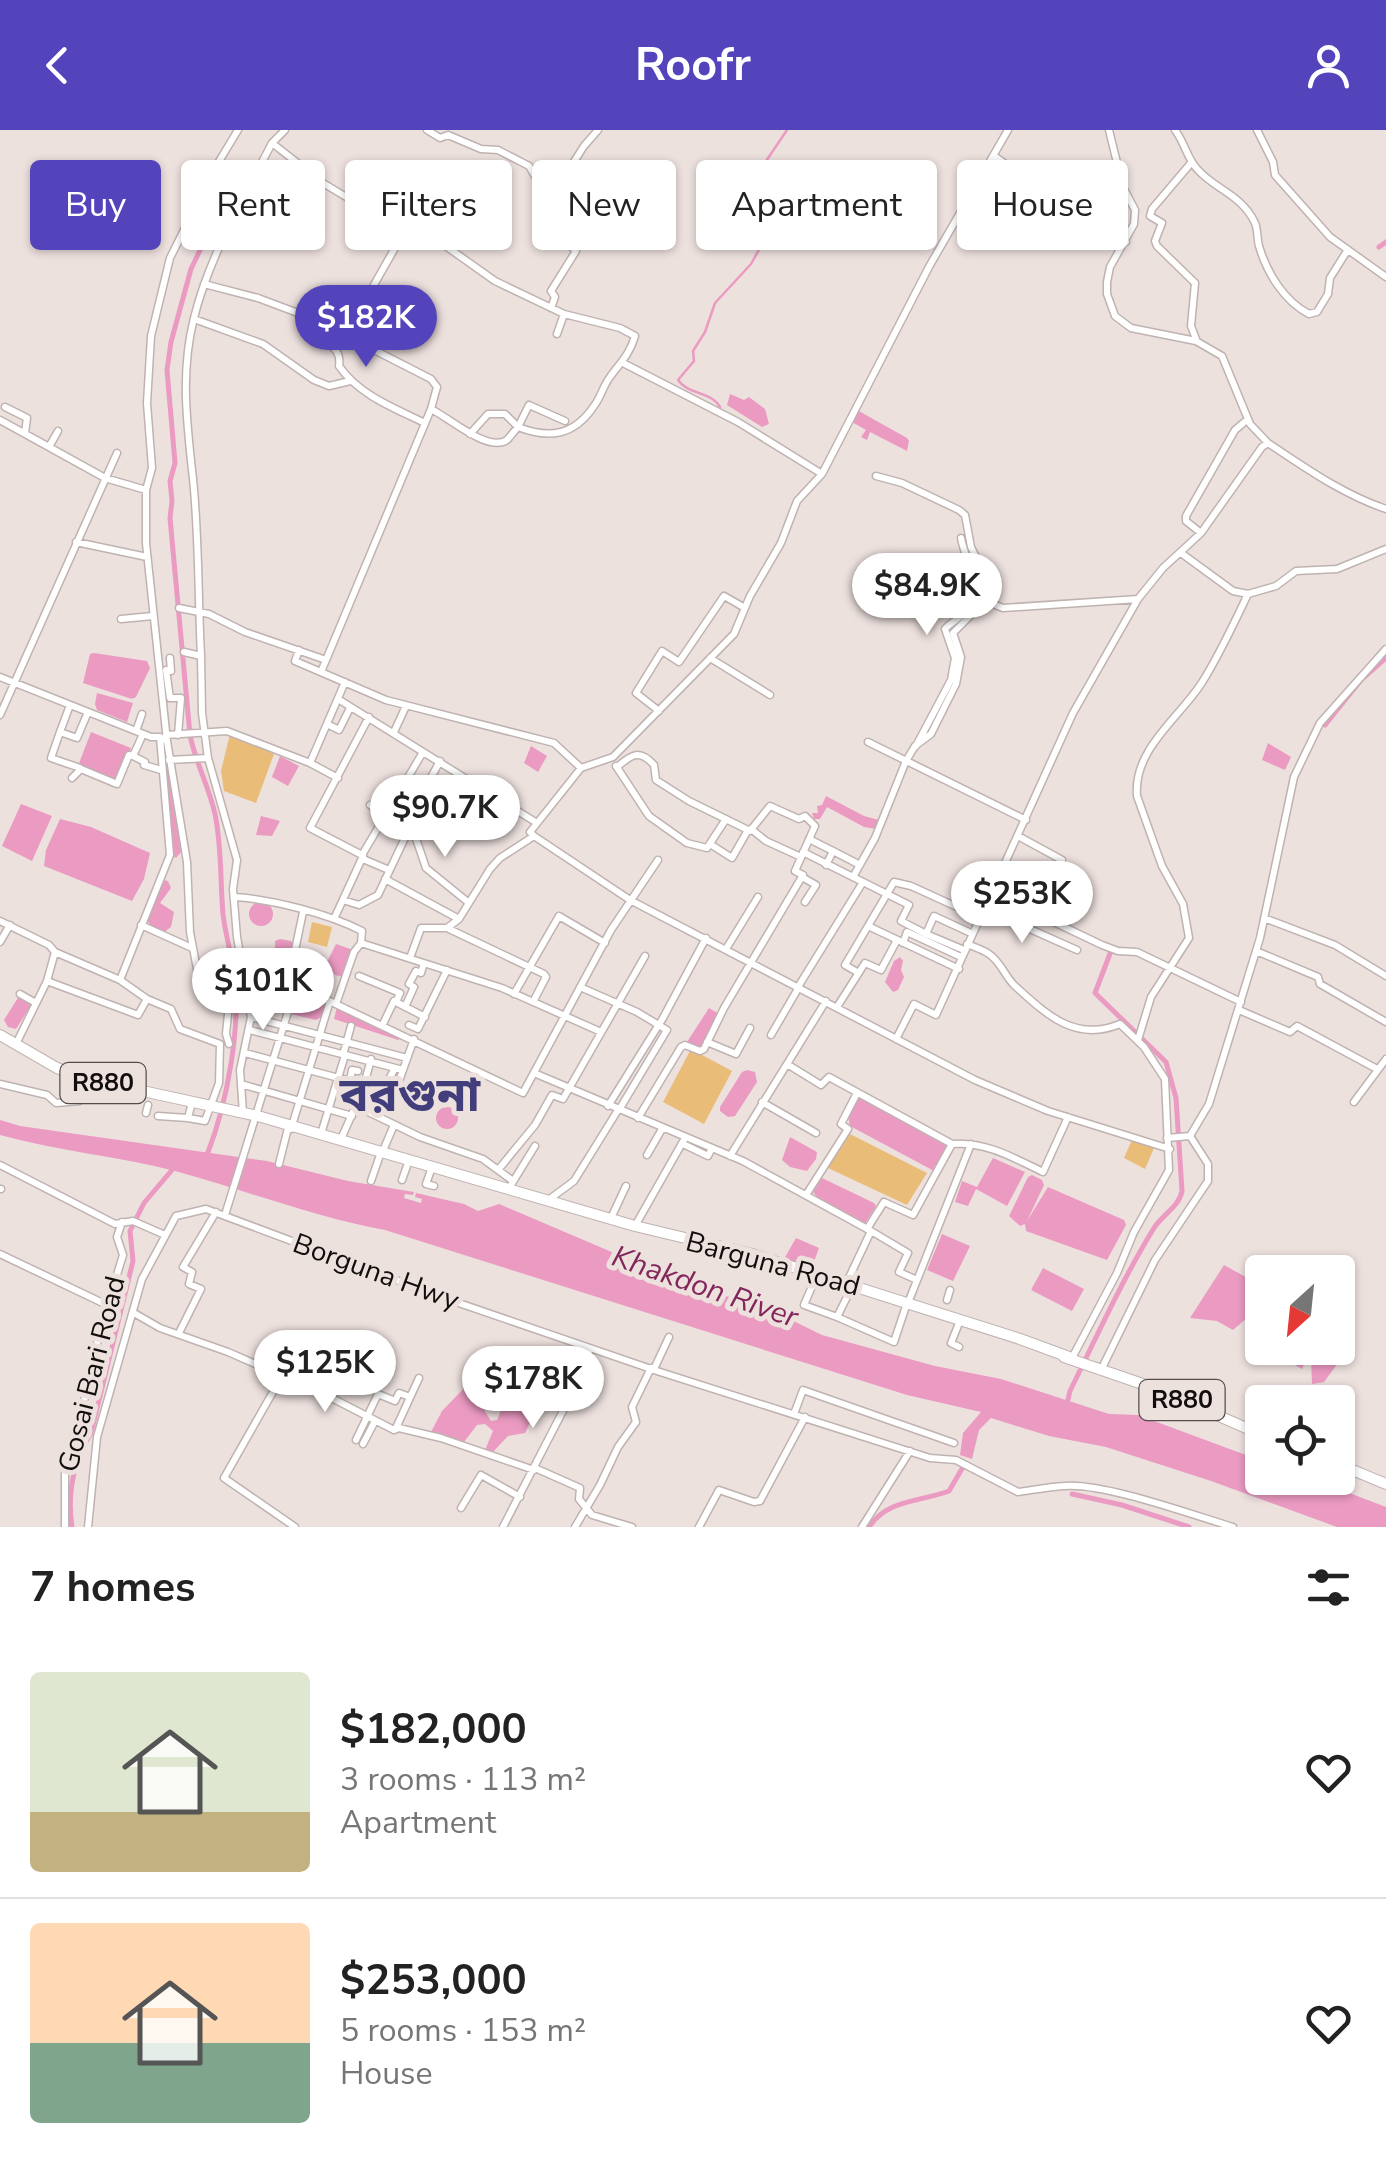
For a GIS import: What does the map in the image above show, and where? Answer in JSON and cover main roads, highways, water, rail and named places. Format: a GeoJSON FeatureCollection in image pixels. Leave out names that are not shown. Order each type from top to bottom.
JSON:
{"type":"FeatureCollection","features":[{"type":"Feature","properties":{"kind":"main road","name":"Barguna Road"},"geometry":{"type":"LineString","coordinates":[[5,1044],[87,1079],[238,1112],[381,1154],[511,1186],[547,1201],[635,1226],[752,1254],[1101,1368],[1245,1428]]}},
{"type":"Feature","properties":{"kind":"main road","name":"Barguna Road"},"geometry":{"type":"LineString","coordinates":[[290,1128],[848,1286]]}},
{"type":"Feature","properties":{"kind":"main road","name":"Barguna Road"},"geometry":{"type":"LineString","coordinates":[[907,1305],[1073,1359]]}},
{"type":"Feature","properties":{"kind":"main road"},"geometry":{"type":"LineString","coordinates":[[1355,1471],[1386,1484]]}},
{"type":"Feature","properties":{"kind":"waterway"},"geometry":{"type":"LineString","coordinates":[[720,407],[678,380],[694,361],[693,351],[715,303],[751,264],[766,237],[769,215],[757,183],[758,173],[787,130]]}},
{"type":"Feature","properties":{"kind":"waterway"},"geometry":{"type":"LineString","coordinates":[[1379,247],[1386,242]]}},
{"type":"Feature","properties":{"kind":"waterway"},"geometry":{"type":"LineString","coordinates":[[200,250],[191,269],[167,370],[175,463],[170,481],[170,518],[190,735],[215,814],[223,914],[236,988],[231,1062],[207,1155]]}},
{"type":"Feature","properties":{"kind":"waterway"},"geometry":{"type":"LineString","coordinates":[[1325,725],[1362,679],[1386,658]]}},
{"type":"Feature","properties":{"kind":"waterway"},"geometry":{"type":"LineString","coordinates":[[1066,1408],[1070,1391],[1131,1268],[1182,1191],[1176,1098],[1166,1062],[1095,993],[1111,951]]}},
{"type":"Feature","properties":{"kind":"waterway"},"geometry":{"type":"LineString","coordinates":[[72,1527],[73,1478],[91,1433],[133,1261],[130,1231],[144,1203],[172,1170]]}},
{"type":"Feature","properties":{"kind":"waterway"},"geometry":{"type":"LineString","coordinates":[[869,1527],[895,1506],[949,1491],[963,1467]]}},
{"type":"Feature","properties":{"kind":"waterway"},"geometry":{"type":"LineString","coordinates":[[1072,1494],[1189,1527]]}},
{"type":"Feature","properties":{"kind":"district","name":"বরগুনা"},"geometry":{"type":"Point","coordinates":[410,1095]}},
{"type":"Feature","properties":{"kind":"water label","name":"Khakdon River"},"geometry":{"type":"Point","coordinates":[705,1287]}}]}
